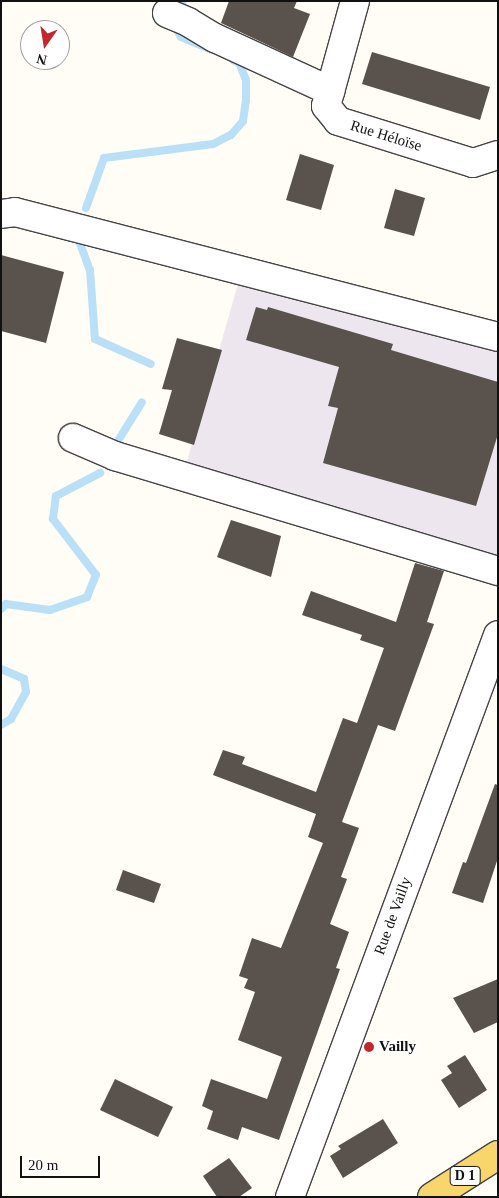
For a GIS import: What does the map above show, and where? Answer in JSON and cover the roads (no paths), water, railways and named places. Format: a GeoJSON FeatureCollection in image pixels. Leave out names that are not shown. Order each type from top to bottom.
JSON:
{"type":"FeatureCollection","features":[{"type":"Feature","properties":{"kind":"main road","name":"D 1"},"geometry":{"type":"LineString","coordinates":[[432,1197],[498,1155]]}},
{"type":"Feature","properties":{"kind":"street","name":"Rue Héloïse"},"geometry":{"type":"LineString","coordinates":[[355,1],[326,106],[338,121],[473,163],[498,156]]}},
{"type":"Feature","properties":{"kind":"street"},"geometry":{"type":"LineString","coordinates":[[178,17],[215,38],[330,91]]}},
{"type":"Feature","properties":{"kind":"street"},"geometry":{"type":"LineString","coordinates":[[1,214],[14,212],[498,337]]}},
{"type":"Feature","properties":{"kind":"street"},"geometry":{"type":"LineString","coordinates":[[73,438],[115,456],[498,570]]}},
{"type":"Feature","properties":{"kind":"street","name":"Rue de Vailly"},"geometry":{"type":"LineString","coordinates":[[290,1197],[498,635]]}},
{"type":"Feature","properties":{"kind":"waterway"},"geometry":{"type":"LineString","coordinates":[[178,14],[183,1]]}},
{"type":"Feature","properties":{"kind":"waterway"},"geometry":{"type":"LineString","coordinates":[[173,24],[181,37],[211,50]]}},
{"type":"Feature","properties":{"kind":"waterway"},"geometry":{"type":"LineString","coordinates":[[86,208],[104,158],[213,144],[231,135],[243,121],[246,100],[246,80],[239,63],[233,60]]}},
{"type":"Feature","properties":{"kind":"waterway"},"geometry":{"type":"LineString","coordinates":[[77,235],[90,270],[95,339],[151,364]]}},
{"type":"Feature","properties":{"kind":"waterway"},"geometry":{"type":"LineString","coordinates":[[116,444],[142,402]]}},
{"type":"Feature","properties":{"kind":"waterway"},"geometry":{"type":"LineString","coordinates":[[1,609],[6,604],[50,610],[87,597],[96,575],[53,519],[56,496],[100,473]]}},
{"type":"Feature","properties":{"kind":"waterway"},"geometry":{"type":"LineString","coordinates":[[1,669],[24,679],[26,692],[11,719],[1,725]]}},
{"type":"Feature","properties":{"kind":"place","name":"Vailly"},"geometry":{"type":"Point","coordinates":[369,1047]}}]}
